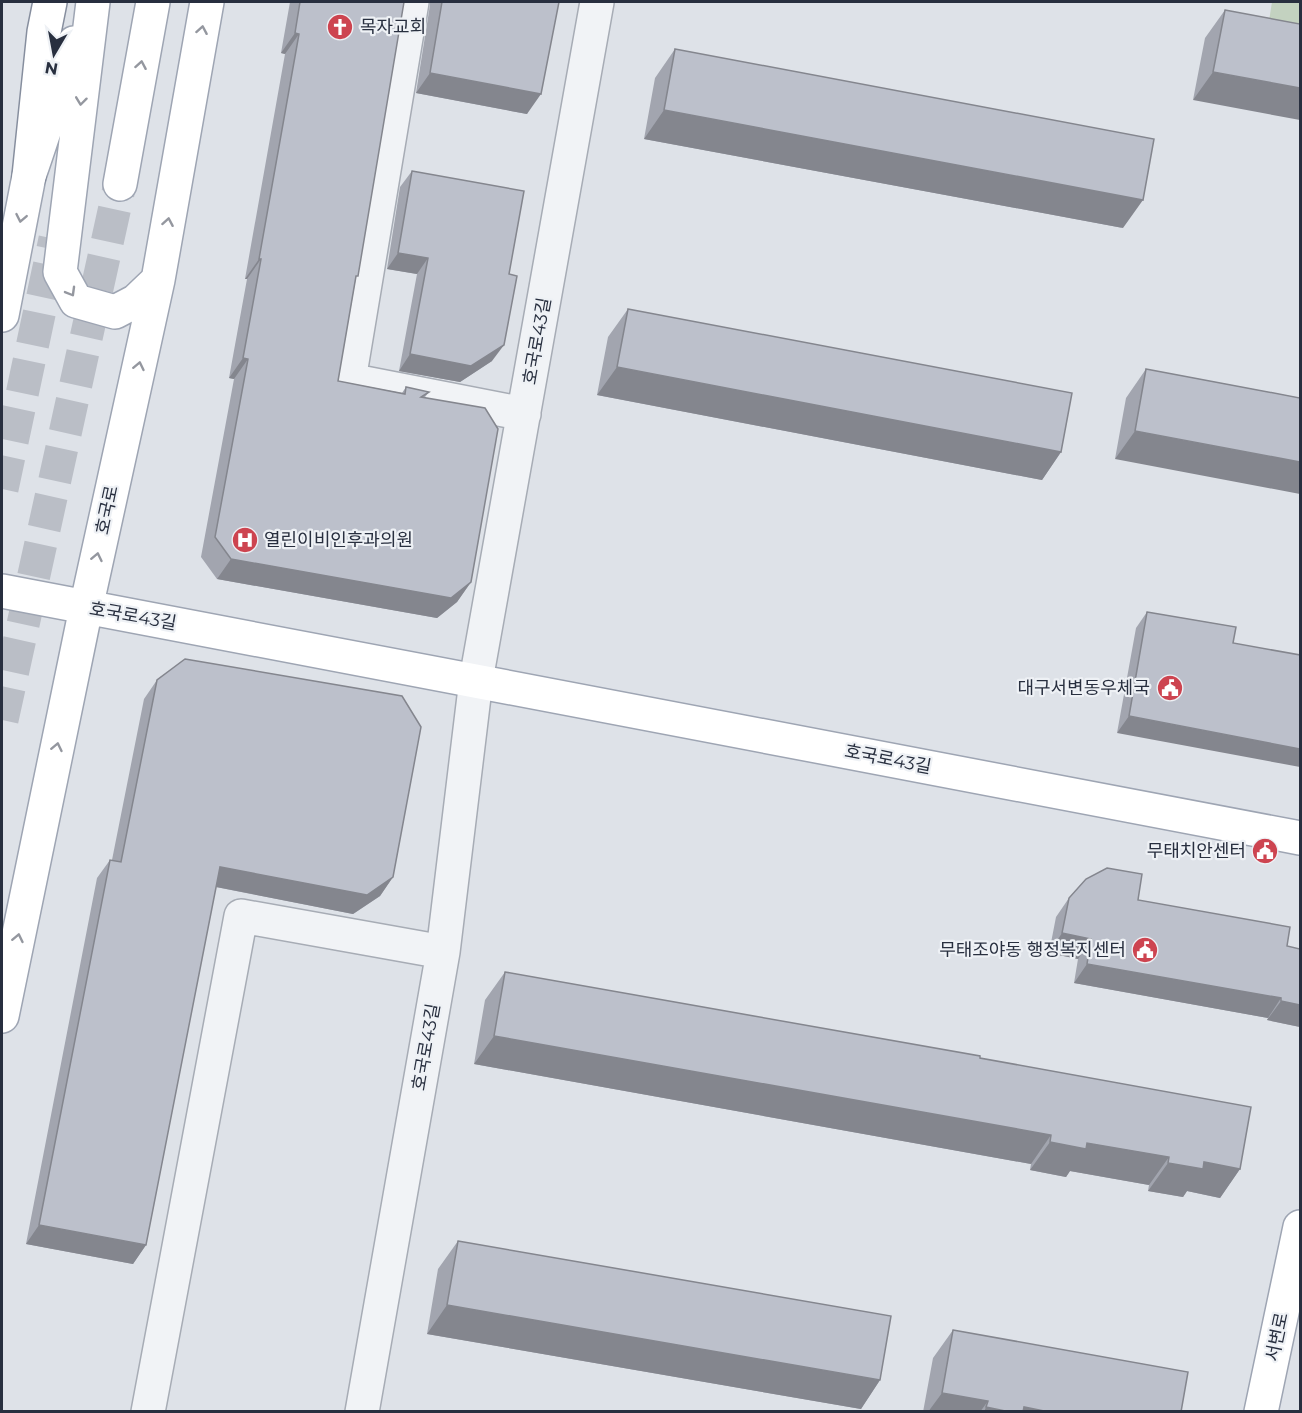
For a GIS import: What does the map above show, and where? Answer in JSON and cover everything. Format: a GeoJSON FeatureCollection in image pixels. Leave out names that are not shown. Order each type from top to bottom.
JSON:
{"type":"FeatureCollection","features":[{"type":"Feature","properties":{"kind":"main road"},"geometry":{"type":"LineString","coordinates":[[29,176],[88,2]]}},
{"type":"Feature","properties":{"kind":"main road"},"geometry":{"type":"LineString","coordinates":[[93,2],[60,272],[76,301],[115,312],[136,301],[158,280]]}},
{"type":"Feature","properties":{"kind":"main road"},"geometry":{"type":"LineString","coordinates":[[120,184],[153,2]]}},
{"type":"Feature","properties":{"kind":"main road","name":"호국로"},"geometry":{"type":"LineString","coordinates":[[2,1016],[86,608],[158,280],[207,2]]}},
{"type":"Feature","properties":{"kind":"main road"},"geometry":{"type":"LineString","coordinates":[[2,315],[29,176],[46,12]]}},
{"type":"Feature","properties":{"kind":"main road","name":"호국로43길"},"geometry":{"type":"LineString","coordinates":[[2,591],[1300,838]]}},
{"type":"Feature","properties":{"kind":"main road","name":"서변로"},"geometry":{"type":"LineString","coordinates":[[1261,1412],[1300,1227]]}},
{"type":"Feature","properties":{"kind":"street"},"geometry":{"type":"LineString","coordinates":[[412,2],[349,380],[524,414]]}},
{"type":"Feature","properties":{"kind":"street","name":"호국로43길"},"geometry":{"type":"LineString","coordinates":[[362,1412],[443,952],[476,680],[597,2]]}},
{"type":"Feature","properties":{"kind":"street"},"geometry":{"type":"LineString","coordinates":[[148,1412],[240,916],[443,952]]}},
{"type":"Feature","properties":{"kind":"green space"},"geometry":{"type":"Polygon","coordinates":[[[1272,2],[1300,2],[1300,27],[1269,21],[1272,2]]]}},
{"type":"Feature","properties":{"kind":"building"},"geometry":{"type":"Polygon","coordinates":[[[300,2],[404,2],[338,381],[405,394],[406,387],[429,392],[421,397],[485,408],[498,429],[471,582],[451,598],[231,559],[215,537],[248,359],[243,358],[299,34],[295,33],[300,2]]]}},
{"type":"Feature","properties":{"kind":"building"},"geometry":{"type":"Polygon","coordinates":[[[442,2],[559,2],[541,94],[430,73],[442,2]]]}},
{"type":"Feature","properties":{"kind":"building"},"geometry":{"type":"Polygon","coordinates":[[[1225,10],[1300,24],[1300,88],[1213,72],[1225,10]]]}},
{"type":"Feature","properties":{"kind":"building"},"geometry":{"type":"Polygon","coordinates":[[[675,49],[1154,139],[1143,200],[664,110],[675,49]]]}},
{"type":"Feature","properties":{"kind":"building"},"geometry":{"type":"Polygon","coordinates":[[[412,171],[524,191],[509,274],[517,276],[504,345],[471,366],[410,354],[428,258],[398,253],[412,171]]]}},
{"type":"Feature","properties":{"kind":"building"},"geometry":{"type":"Polygon","coordinates":[[[628,309],[1072,393],[1061,452],[617,367],[628,309]]]}},
{"type":"Feature","properties":{"kind":"building"},"geometry":{"type":"Polygon","coordinates":[[[1146,369],[1300,398],[1300,462],[1135,431],[1146,369]]]}},
{"type":"Feature","properties":{"kind":"building"},"geometry":{"type":"Polygon","coordinates":[[[1147,612],[1236,627],[1233,643],[1300,655],[1300,749],[1129,716],[1147,612]]]}},
{"type":"Feature","properties":{"kind":"building"},"geometry":{"type":"Polygon","coordinates":[[[185,659],[402,696],[421,727],[393,877],[367,895],[220,867],[146,1245],[39,1225],[110,860],[121,862],[157,680],[185,659]]]}},
{"type":"Feature","properties":{"kind":"building"},"geometry":{"type":"Polygon","coordinates":[[[1107,868],[1142,874],[1138,900],[1290,927],[1287,946],[1300,949],[1300,1005],[1281,1001],[1281,998],[1087,964],[1091,939],[1062,933],[1069,898],[1086,879],[1107,868]]]}},
{"type":"Feature","properties":{"kind":"building"},"geometry":{"type":"Polygon","coordinates":[[[505,972],[980,1056],[980,1058],[1251,1107],[1240,1169],[1204,1162],[1203,1169],[1168,1163],[1169,1157],[1087,1143],[1086,1149],[1050,1142],[1051,1135],[494,1036],[505,972]]]}},
{"type":"Feature","properties":{"kind":"building"},"geometry":{"type":"Polygon","coordinates":[[[458,1241],[891,1316],[880,1380],[447,1305],[458,1241]]]}},
{"type":"Feature","properties":{"kind":"building"},"geometry":{"type":"Polygon","coordinates":[[[953,1330],[1188,1372],[1181,1412],[1049,1412],[1024,1407],[1023,1412],[1010,1412],[986,1407],[988,1401],[942,1393],[953,1330]]]}},
{"type":"Feature","properties":{"kind":"tunnel"},"geometry":{"type":"LineString","coordinates":[[2,720],[120,184]]}},
{"type":"Feature","properties":{"kind":"tunnel"},"geometry":{"type":"LineString","coordinates":[[2,489],[55,239]]}},
{"type":"Feature","properties":{"kind":"place","name":"목자교회"},"geometry":{"type":"Point","coordinates":[340,27]}},
{"type":"Feature","properties":{"kind":"place","name":"열린이비인후과의원"},"geometry":{"type":"Point","coordinates":[245,540]}},
{"type":"Feature","properties":{"kind":"place","name":"대구서변동우체국"},"geometry":{"type":"Point","coordinates":[1170,688]}},
{"type":"Feature","properties":{"kind":"place","name":"무태치안센터"},"geometry":{"type":"Point","coordinates":[1265,851]}},
{"type":"Feature","properties":{"kind":"place","name":"무태조야동 행정복지센터"},"geometry":{"type":"Point","coordinates":[1145,950]}}]}
